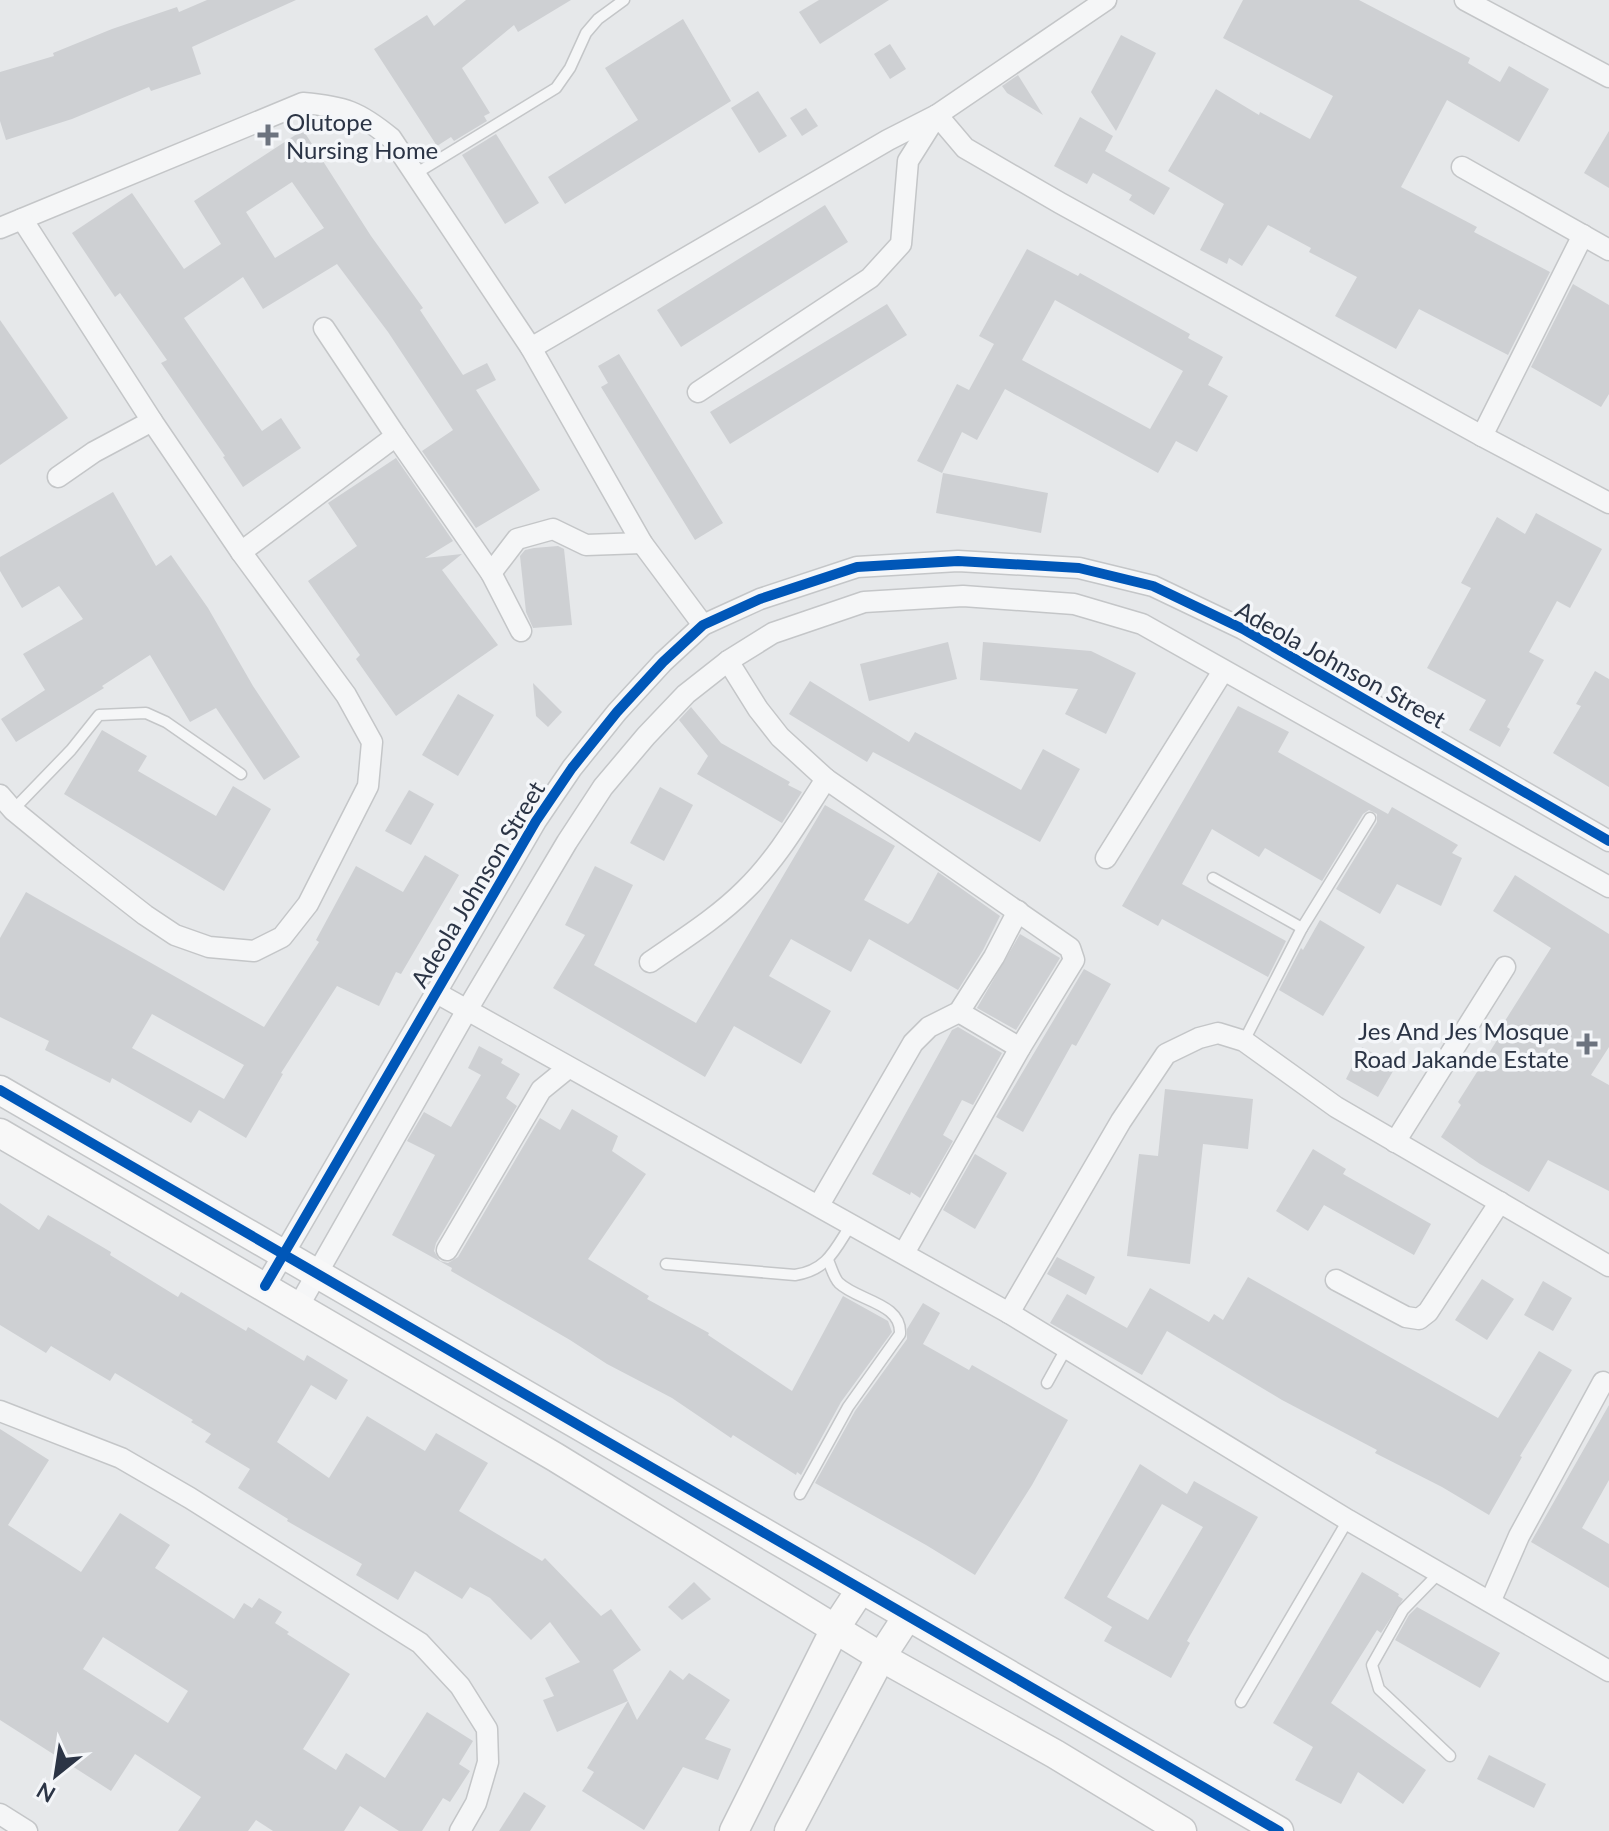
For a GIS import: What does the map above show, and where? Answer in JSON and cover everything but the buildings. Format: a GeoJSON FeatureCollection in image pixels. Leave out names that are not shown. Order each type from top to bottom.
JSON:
{"type":"FeatureCollection","features":[{"type":"Feature","properties":{"kind":"street"},"geometry":{"type":"LineString","coordinates":[[531,348],[888,140],[937,115],[1106,0]]}},
{"type":"Feature","properties":{"kind":"street"},"geometry":{"type":"LineString","coordinates":[[1465,0],[1609,77]]}},
{"type":"Feature","properties":{"kind":"street"},"geometry":{"type":"LineString","coordinates":[[0,228],[303,103],[336,106],[364,116],[391,138],[531,348],[642,543],[703,625]]}},
{"type":"Feature","properties":{"kind":"street"},"geometry":{"type":"LineString","coordinates":[[698,392],[870,278],[901,244],[902,200],[908,161],[937,115]]}},
{"type":"Feature","properties":{"kind":"street"},"geometry":{"type":"LineString","coordinates":[[937,115],[965,148],[1482,436],[1609,503]]}},
{"type":"Feature","properties":{"kind":"street"},"geometry":{"type":"LineString","coordinates":[[1462,167],[1609,250]]}},
{"type":"Feature","properties":{"kind":"street"},"geometry":{"type":"LineString","coordinates":[[7,803],[145,915],[175,935],[209,947],[254,951],[282,937],[308,904],[368,786],[372,742],[346,695],[241,552],[22,219]]}},
{"type":"Feature","properties":{"kind":"street"},"geometry":{"type":"LineString","coordinates":[[1482,436],[1583,235]]}},
{"type":"Feature","properties":{"kind":"street"},"geometry":{"type":"LineString","coordinates":[[324,328],[491,573],[521,631]]}},
{"type":"Feature","properties":{"kind":"street"},"geometry":{"type":"LineString","coordinates":[[58,477],[94,452],[152,421]]}},
{"type":"Feature","properties":{"kind":"street"},"geometry":{"type":"LineString","coordinates":[[241,552],[396,436]]}},
{"type":"Feature","properties":{"kind":"street"},"geometry":{"type":"LineString","coordinates":[[491,573],[517,539],[553,529],[586,545],[642,543]]}},
{"type":"Feature","properties":{"kind":"street","name":"Adeola Johnson Street"},"geometry":{"type":"LineString","coordinates":[[265,1286],[536,821],[572,768],[617,712],[663,662],[703,625],[760,599],[857,567],[958,561],[1079,568],[1153,586],[1243,629],[1609,841]]}},
{"type":"Feature","properties":{"kind":"street"},"geometry":{"type":"LineString","coordinates":[[298,1307],[467,1010],[603,787],[686,694],[728,661],[773,633],[864,602],[963,596],[1074,604],[1142,624],[1609,887]]}},
{"type":"Feature","properties":{"kind":"street"},"geometry":{"type":"LineString","coordinates":[[728,661],[780,737],[826,779],[1070,948],[1074,960],[1020,1048],[904,1253]]}},
{"type":"Feature","properties":{"kind":"street"},"geometry":{"type":"LineString","coordinates":[[1106,858],[1223,671]]}},
{"type":"Feature","properties":{"kind":"street"},"geometry":{"type":"LineString","coordinates":[[650,962],[745,891],[777,855],[826,779]]}},
{"type":"Feature","properties":{"kind":"street"},"geometry":{"type":"LineString","coordinates":[[819,1205],[913,1043],[929,1027],[959,1012],[994,957],[1018,911]]}},
{"type":"Feature","properties":{"kind":"street"},"geometry":{"type":"LineString","coordinates":[[1395,1142],[1505,967]]}},
{"type":"Feature","properties":{"kind":"street"},"geometry":{"type":"LineString","coordinates":[[435,992],[1009,1313],[1348,1520],[1609,1671]]}},
{"type":"Feature","properties":{"kind":"street"},"geometry":{"type":"LineString","coordinates":[[959,1012],[1020,1048]]}},
{"type":"Feature","properties":{"kind":"street"},"geometry":{"type":"LineString","coordinates":[[1009,1313],[1121,1121],[1166,1054],[1199,1038],[1218,1033],[1244,1041],[1336,1107],[1609,1266]]}},
{"type":"Feature","properties":{"kind":"street"},"geometry":{"type":"LineString","coordinates":[[447,1250],[541,1090],[568,1068]]}},
{"type":"Feature","properties":{"kind":"street"},"geometry":{"type":"LineString","coordinates":[[0,1090],[1279,1831]]}},
{"type":"Feature","properties":{"kind":"street"},"geometry":{"type":"LineString","coordinates":[[0,1133],[555,1457],[881,1657],[1055,1754],[1182,1831]]}},
{"type":"Feature","properties":{"kind":"street"},"geometry":{"type":"LineString","coordinates":[[1336,1280],[1406,1317],[1419,1319],[1428,1312],[1500,1202]]}},
{"type":"Feature","properties":{"kind":"street"},"geometry":{"type":"LineString","coordinates":[[1491,1600],[1519,1536],[1603,1382]]}},
{"type":"Feature","properties":{"kind":"street"},"geometry":{"type":"LineString","coordinates":[[0,1411],[121,1458],[420,1643],[460,1686],[487,1729],[488,1762],[476,1803],[460,1831]]}},
{"type":"Feature","properties":{"kind":"street"},"geometry":{"type":"LineString","coordinates":[[734,1831],[836,1627],[861,1589]]}},
{"type":"Feature","properties":{"kind":"street"},"geometry":{"type":"LineString","coordinates":[[789,1831],[881,1657],[907,1617]]}},
{"type":"Feature","properties":{"kind":"street"},"geometry":{"type":"LineString","coordinates":[[0,1814],[27,1831]]}},
{"type":"Feature","properties":{"kind":"lane"},"geometry":{"type":"LineString","coordinates":[[415,174],[556,88],[570,68],[586,33],[598,19],[624,0]]}},
{"type":"Feature","properties":{"kind":"lane"},"geometry":{"type":"LineString","coordinates":[[7,803],[71,750],[99,715],[146,713],[166,722],[241,774]]}},
{"type":"Feature","properties":{"kind":"lane"},"geometry":{"type":"LineString","coordinates":[[1244,1041],[1302,928],[1370,818]]}},
{"type":"Feature","properties":{"kind":"lane"},"geometry":{"type":"LineString","coordinates":[[1213,878],[1302,928]]}},
{"type":"Feature","properties":{"kind":"lane"},"geometry":{"type":"LineString","coordinates":[[666,1264],[795,1275],[813,1272],[828,1260],[852,1223]]}},
{"type":"Feature","properties":{"kind":"lane"},"geometry":{"type":"LineString","coordinates":[[800,1494],[848,1407],[900,1334],[901,1325],[895,1314],[838,1282],[828,1260]]}},
{"type":"Feature","properties":{"kind":"lane"},"geometry":{"type":"LineString","coordinates":[[1047,1383],[1067,1347]]}},
{"type":"Feature","properties":{"kind":"lane"},"geometry":{"type":"LineString","coordinates":[[1241,1702],[1348,1520]]}},
{"type":"Feature","properties":{"kind":"lane"},"geometry":{"type":"LineString","coordinates":[[1439,1573],[1403,1610],[1372,1665],[1379,1689],[1450,1756]]}},
{"type":"Feature","properties":{"kind":"cycle path"},"geometry":{"type":"LineString","coordinates":[[265,1286],[536,821],[572,768],[617,712],[663,662],[703,625],[760,599],[857,567],[958,561],[1079,568],[1153,586],[1243,629],[1609,841]]}},
{"type":"Feature","properties":{"kind":"cycle path"},"geometry":{"type":"LineString","coordinates":[[0,1090],[1279,1831]]}},
{"type":"Feature","properties":{"kind":"place","name":"Olutope Nursing Home"},"geometry":{"type":"Point","coordinates":[268,135]}},
{"type":"Feature","properties":{"kind":"place","name":"Jes And Jes Mosque Road Jakande Estate"},"geometry":{"type":"Point","coordinates":[1587,1044]}}]}
